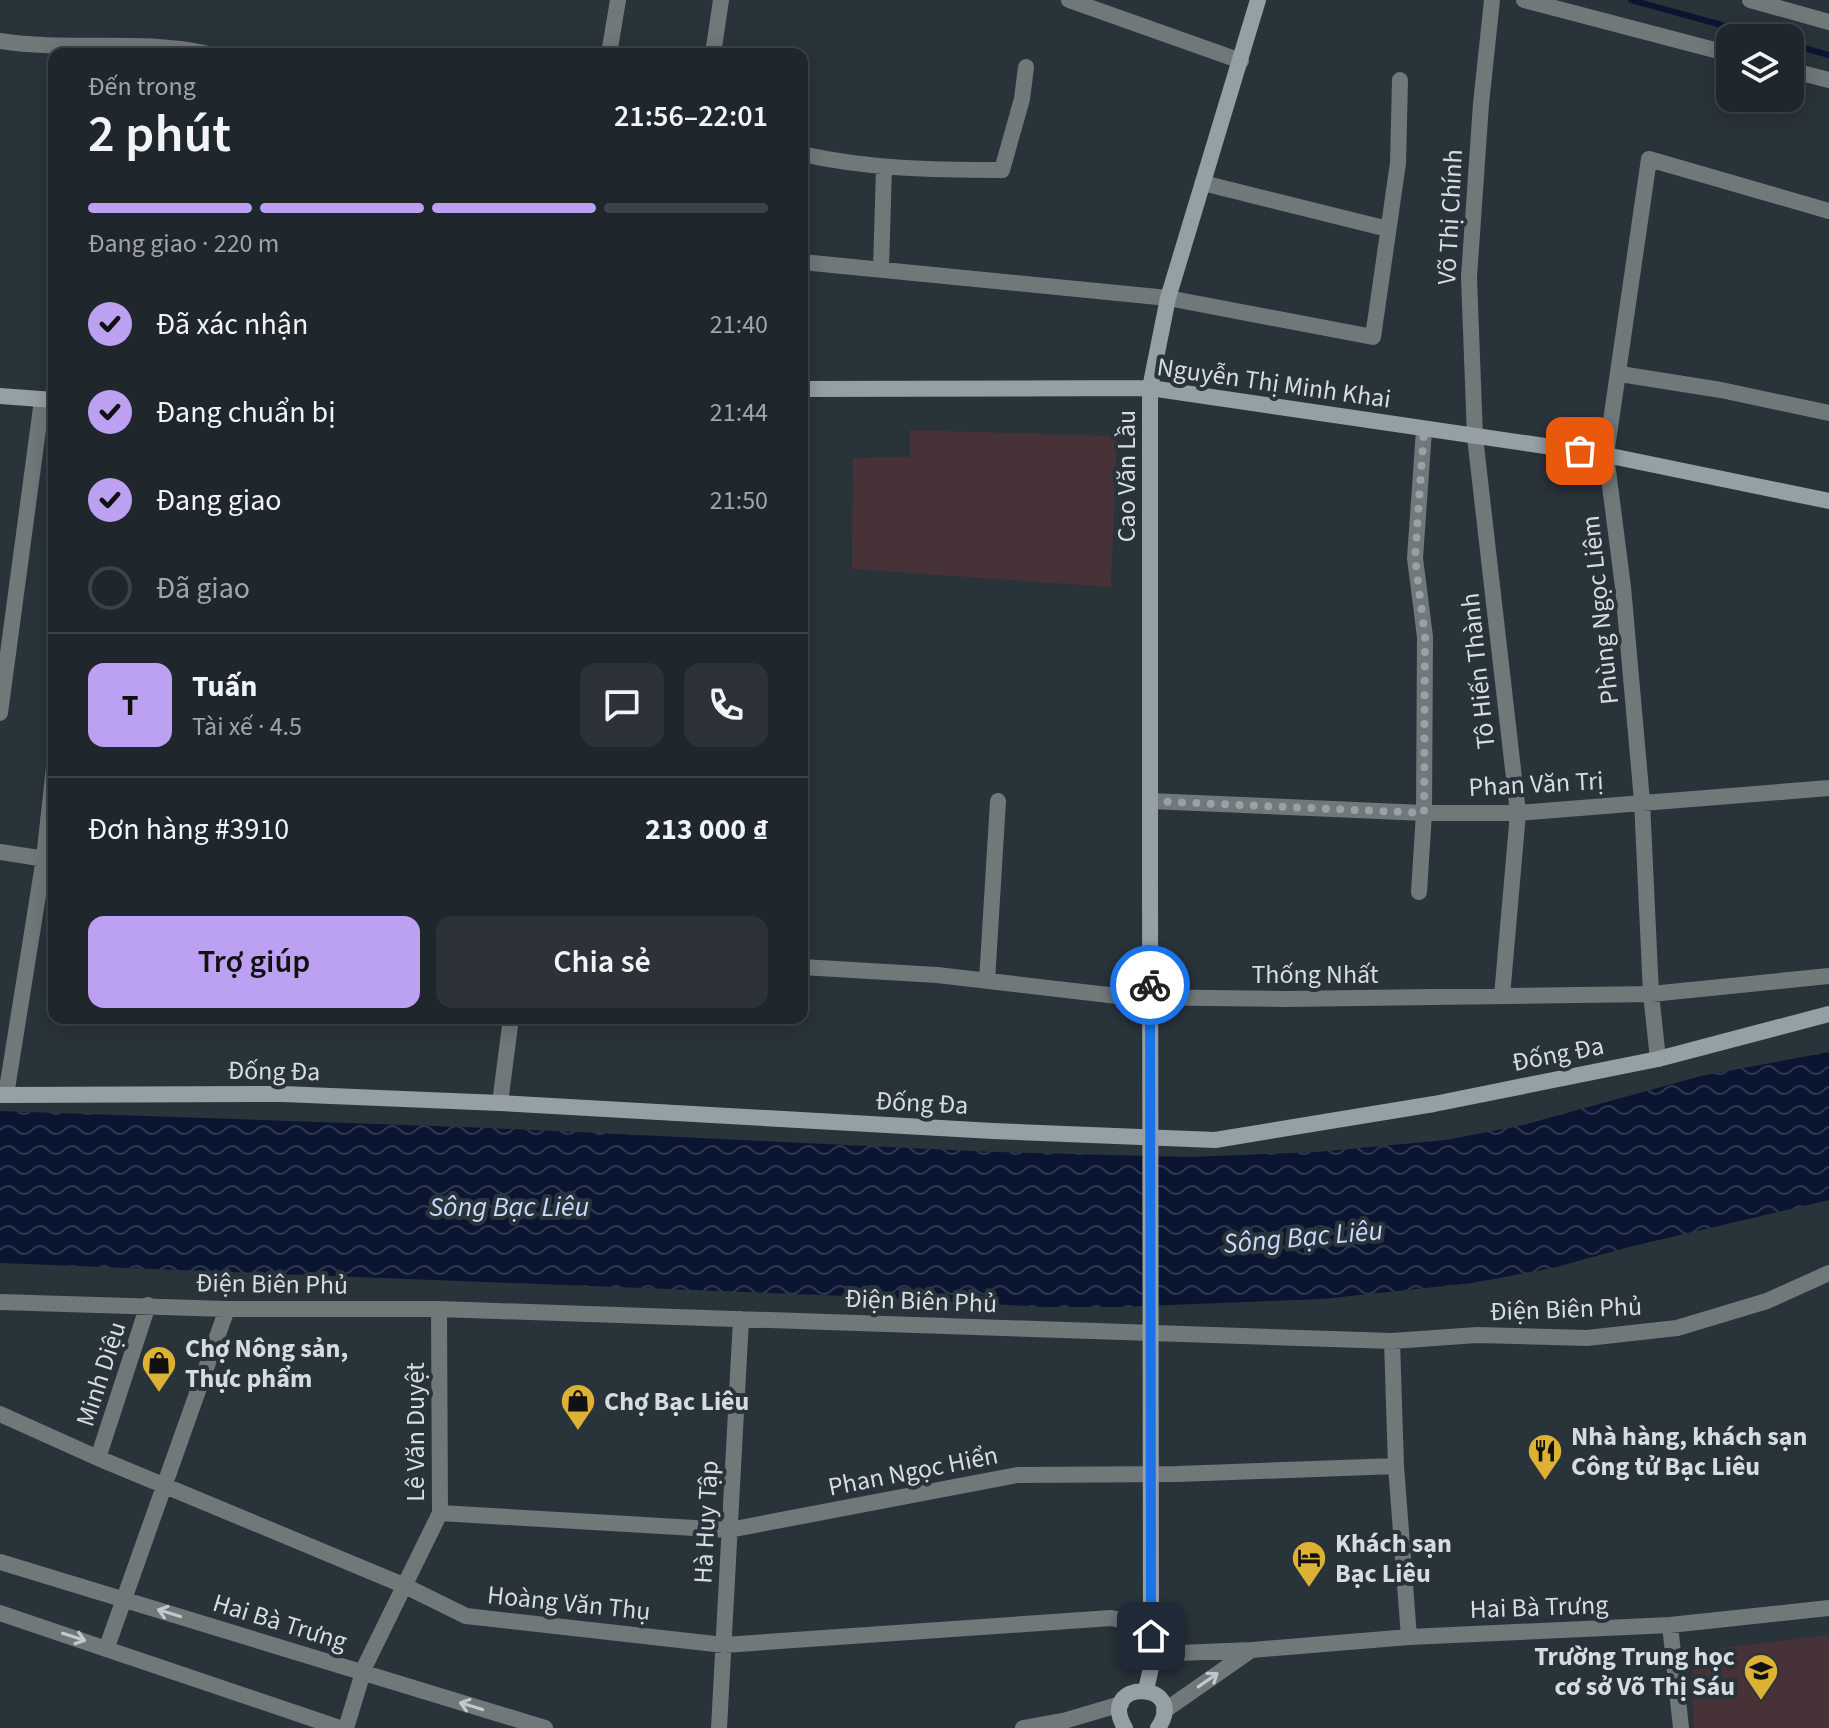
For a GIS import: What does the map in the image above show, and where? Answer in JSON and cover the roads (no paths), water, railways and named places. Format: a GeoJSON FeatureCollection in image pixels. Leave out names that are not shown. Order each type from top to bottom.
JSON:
{"type":"FeatureCollection","features":[{"type":"Feature","properties":{"kind":"main road","name":"Cao Văn Lầu"},"geometry":{"type":"LineString","coordinates":[[1154,1654],[1151,1636],[1150,388],[1168,298],[1258,0]]}},
{"type":"Feature","properties":{"kind":"main road","name":"Nguyễn Thị Minh Khai"},"geometry":{"type":"LineString","coordinates":[[808,389],[1150,388],[1606,455],[1829,501]]}},
{"type":"Feature","properties":{"kind":"main road"},"geometry":{"type":"LineString","coordinates":[[0,396],[48,400]]}},
{"type":"Feature","properties":{"kind":"main road","name":"Đống Đa"},"geometry":{"type":"LineString","coordinates":[[3,1095],[283,1094],[1215,1140],[1434,1104],[1658,1059],[1829,1014]]}},
{"type":"Feature","properties":{"kind":"main road"},"geometry":{"type":"LineString","coordinates":[[1146,1690],[1154,1654]]}},
{"type":"Feature","properties":{"kind":"main road"},"geometry":{"type":"LineString","coordinates":[[1125,1728],[1120,1720],[1121,1704],[1131,1693],[1146,1690],[1159,1698],[1164,1711],[1159,1728]]}},
{"type":"Feature","properties":{"kind":"street"},"geometry":{"type":"LineString","coordinates":[[610,48],[618,0]]}},
{"type":"Feature","properties":{"kind":"street"},"geometry":{"type":"LineString","coordinates":[[714,48],[721,0]]}},
{"type":"Feature","properties":{"kind":"street"},"geometry":{"type":"LineString","coordinates":[[1069,0],[1241,61]]}},
{"type":"Feature","properties":{"kind":"street","name":"Võ Thị Chính"},"geometry":{"type":"LineString","coordinates":[[1475,437],[1469,277],[1492,0]]}},
{"type":"Feature","properties":{"kind":"street"},"geometry":{"type":"LineString","coordinates":[[1524,0],[1716,50]]}},
{"type":"Feature","properties":{"kind":"street"},"geometry":{"type":"LineString","coordinates":[[1750,0],[1829,22]]}},
{"type":"Feature","properties":{"kind":"street"},"geometry":{"type":"LineString","coordinates":[[0,41],[171,48]]}},
{"type":"Feature","properties":{"kind":"street"},"geometry":{"type":"LineString","coordinates":[[808,155],[840,163],[884,167],[1002,170],[1022,99],[1026,67]]}},
{"type":"Feature","properties":{"kind":"street"},"geometry":{"type":"LineString","coordinates":[[1804,74],[1829,80]]}},
{"type":"Feature","properties":{"kind":"street"},"geometry":{"type":"LineString","coordinates":[[808,263],[1168,298],[1373,337],[1398,163],[1400,80]]}},
{"type":"Feature","properties":{"kind":"street","name":"Phùng Ngọc Liêm"},"geometry":{"type":"LineString","coordinates":[[1658,1059],[1651,994],[1642,801],[1623,587],[1606,455],[1649,159],[1829,211]]}},
{"type":"Feature","properties":{"kind":"street"},"geometry":{"type":"LineString","coordinates":[[881,269],[884,167]]}},
{"type":"Feature","properties":{"kind":"street"},"geometry":{"type":"LineString","coordinates":[[1203,183],[1388,229]]}},
{"type":"Feature","properties":{"kind":"street"},"geometry":{"type":"LineString","coordinates":[[1620,374],[1721,390],[1829,413]]}},
{"type":"Feature","properties":{"kind":"street"},"geometry":{"type":"LineString","coordinates":[[0,713],[48,400]]}},
{"type":"Feature","properties":{"kind":"street"},"geometry":{"type":"LineString","coordinates":[[1419,892],[1424,813],[1425,637],[1415,558],[1424,430]]}},
{"type":"Feature","properties":{"kind":"street","name":"Tô Hiến Thành"},"geometry":{"type":"LineString","coordinates":[[1475,437],[1518,813],[1502,996]]}},
{"type":"Feature","properties":{"kind":"street","name":"Phan Văn Trị"},"geometry":{"type":"LineString","coordinates":[[1150,801],[1424,813],[1518,813],[1829,788]]}},
{"type":"Feature","properties":{"kind":"street"},"geometry":{"type":"LineString","coordinates":[[987,981],[998,801]]}},
{"type":"Feature","properties":{"kind":"street"},"geometry":{"type":"LineString","coordinates":[[0,852],[48,859]]}},
{"type":"Feature","properties":{"kind":"street"},"geometry":{"type":"LineString","coordinates":[[3,1095],[48,864]]}},
{"type":"Feature","properties":{"kind":"street","name":"Thống Nhất"},"geometry":{"type":"LineString","coordinates":[[808,967],[987,981],[1126,997],[1285,999],[1651,994],[1829,976]]}},
{"type":"Feature","properties":{"kind":"street"},"geometry":{"type":"LineString","coordinates":[[500,1103],[510,1024]]}},
{"type":"Feature","properties":{"kind":"street","name":"Điện Biên Phủ"},"geometry":{"type":"LineString","coordinates":[[0,1302],[227,1309],[439,1309],[1392,1341],[1477,1335],[1587,1338],[1677,1328],[1767,1301],[1829,1273]]}},
{"type":"Feature","properties":{"kind":"street","name":"Minh Diệu"},"geometry":{"type":"LineString","coordinates":[[98,1458],[148,1305]]}},
{"type":"Feature","properties":{"kind":"street"},"geometry":{"type":"LineString","coordinates":[[107,1647],[227,1309]]}},
{"type":"Feature","properties":{"kind":"street","name":"Lê Văn Duyệt"},"geometry":{"type":"LineString","coordinates":[[343,1728],[363,1674],[403,1585],[440,1513],[439,1309]]}},
{"type":"Feature","properties":{"kind":"street","name":"Hà Huy Tập"},"geometry":{"type":"LineString","coordinates":[[719,1728],[741,1319]]}},
{"type":"Feature","properties":{"kind":"street"},"geometry":{"type":"LineString","coordinates":[[1392,1341],[1396,1466],[1409,1637]]}},
{"type":"Feature","properties":{"kind":"street","name":"Hoàng Văn Thụ"},"geometry":{"type":"LineString","coordinates":[[0,1414],[403,1585],[466,1616],[724,1645],[1111,1618],[1125,1621],[1142,1651],[1154,1654]]}},
{"type":"Feature","properties":{"kind":"street","name":"Phan Ngọc Hiển"},"geometry":{"type":"LineString","coordinates":[[440,1513],[729,1530],[1017,1475],[1178,1474],[1396,1466]]}},
{"type":"Feature","properties":{"kind":"street","name":"Hai Bà Trưng"},"geometry":{"type":"LineString","coordinates":[[0,1562],[545,1728]]}},
{"type":"Feature","properties":{"kind":"street","name":"Hai Bà Trưng"},"geometry":{"type":"LineString","coordinates":[[1154,1654],[1252,1650],[1409,1637],[1670,1625],[1829,1608]]}},
{"type":"Feature","properties":{"kind":"street"},"geometry":{"type":"LineString","coordinates":[[0,1613],[343,1728]]}},
{"type":"Feature","properties":{"kind":"street"},"geometry":{"type":"LineString","coordinates":[[1670,1625],[1681,1728]]}},
{"type":"Feature","properties":{"kind":"street","name":"Hai Bà Trưng"},"geometry":{"type":"LineString","coordinates":[[1164,1711],[1252,1650]]}},
{"type":"Feature","properties":{"kind":"street"},"geometry":{"type":"LineString","coordinates":[[1023,1728],[1067,1720],[1121,1704]]}},
{"type":"Feature","properties":{"kind":"water","name":"Sông Bạc Liêu"},"geometry":{"type":"Polygon","coordinates":[[[1829,1052],[1829,1200],[1553,1268],[1472,1283],[1323,1299],[1044,1307],[845,1296],[0,1263],[0,1111],[491,1128],[994,1152],[1188,1157],[1317,1152],[1446,1140],[1523,1125],[1701,1076],[1829,1052]]]}},
{"type":"Feature","properties":{"kind":"waterway"},"geometry":{"type":"LineString","coordinates":[[1631,0],[1718,24]]}},
{"type":"Feature","properties":{"kind":"waterway"},"geometry":{"type":"LineString","coordinates":[[1804,48],[1829,55]]}},
{"type":"Feature","properties":{"kind":"place","name":"Chợ Nông sản, Thực phẩm"},"geometry":{"type":"Point","coordinates":[159,1394]}},
{"type":"Feature","properties":{"kind":"place","name":"Chợ Bạc Liêu"},"geometry":{"type":"Point","coordinates":[578,1432]}},
{"type":"Feature","properties":{"kind":"place","name":"Nhà hàng, khách sạn Công tử Bạc Liêu"},"geometry":{"type":"Point","coordinates":[1545,1482]}},
{"type":"Feature","properties":{"kind":"place","name":"Khách sạn Bạc Liêu"},"geometry":{"type":"Point","coordinates":[1309,1589]}},
{"type":"Feature","properties":{"kind":"place","name":"Trường Trung học cơ sở Võ Thị Sáu"},"geometry":{"type":"Point","coordinates":[1761,1702]}}]}
